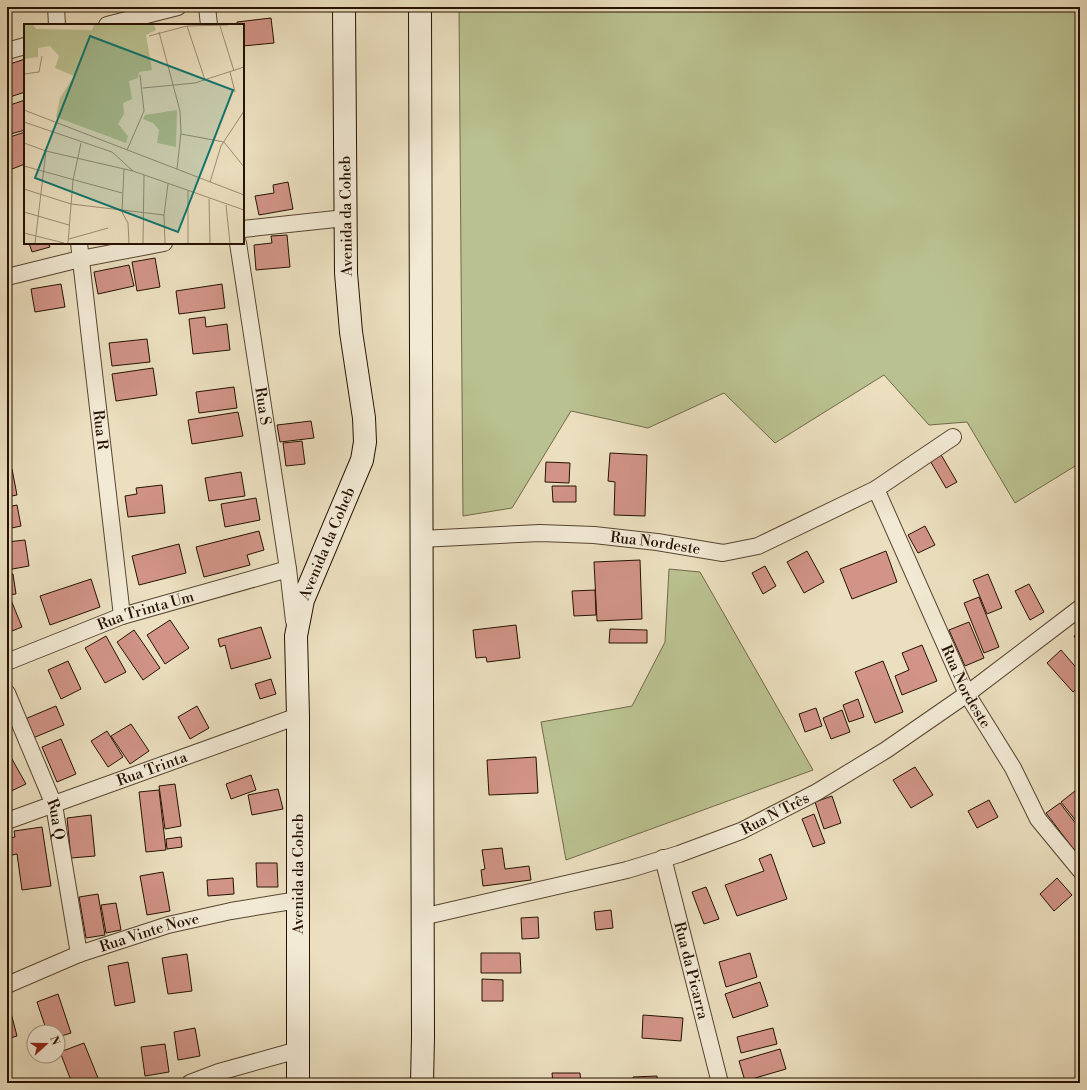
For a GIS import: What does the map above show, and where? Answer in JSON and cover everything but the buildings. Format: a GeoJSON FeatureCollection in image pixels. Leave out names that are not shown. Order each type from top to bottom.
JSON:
{"type":"FeatureCollection","features":[{"type":"Feature","properties":{"kind":"main road","name":"Avenida da Coheb"},"geometry":{"type":"LineString","coordinates":[[298,1083],[298,716],[296,636],[303,600],[362,460],[365,442],[364,418],[351,332],[346,272],[344,7]]}},
{"type":"Feature","properties":{"kind":"main road"},"geometry":{"type":"LineString","coordinates":[[420,7],[422,1083]]}},
{"type":"Feature","properties":{"kind":"street"},"geometry":{"type":"LineString","coordinates":[[56,7],[57,24]]}},
{"type":"Feature","properties":{"kind":"street"},"geometry":{"type":"LineString","coordinates":[[111,24],[178,7]]}},
{"type":"Feature","properties":{"kind":"street"},"geometry":{"type":"LineString","coordinates":[[207,7],[210,24]]}},
{"type":"Feature","properties":{"kind":"street"},"geometry":{"type":"LineString","coordinates":[[7,51],[24,46]]}},
{"type":"Feature","properties":{"kind":"street"},"geometry":{"type":"LineString","coordinates":[[244,229],[345,218]]}},
{"type":"Feature","properties":{"kind":"street"},"geometry":{"type":"LineString","coordinates":[[7,277],[80,251],[154,244]]}},
{"type":"Feature","properties":{"kind":"street","name":"Rua S"},"geometry":{"type":"LineString","coordinates":[[238,244],[288,569],[296,636]]}},
{"type":"Feature","properties":{"kind":"street","name":"Rua R"},"geometry":{"type":"LineString","coordinates":[[80,251],[122,616]]}},
{"type":"Feature","properties":{"kind":"street","name":"Rua Nordeste"},"geometry":{"type":"LineString","coordinates":[[421,539],[540,533],[594,535],[657,542],[723,553],[758,546],[876,489],[953,436]]}},
{"type":"Feature","properties":{"kind":"street","name":"Rua Nordeste"},"geometry":{"type":"LineString","coordinates":[[876,489],[967,694],[1013,768],[1038,819],[1080,870]]}},
{"type":"Feature","properties":{"kind":"street","name":"Rua Trinta Um"},"geometry":{"type":"LineString","coordinates":[[7,662],[122,616],[288,569]]}},
{"type":"Feature","properties":{"kind":"street","name":"Rua N Três"},"geometry":{"type":"LineString","coordinates":[[422,917],[627,870],[680,854],[741,831],[817,792],[886,750],[967,694],[1080,608]]}},
{"type":"Feature","properties":{"kind":"street","name":"Rua Q"},"geometry":{"type":"LineString","coordinates":[[7,693],[54,805],[79,954]]}},
{"type":"Feature","properties":{"kind":"street","name":"Rua Trinta"},"geometry":{"type":"LineString","coordinates":[[7,821],[298,716]]}},
{"type":"Feature","properties":{"kind":"street","name":"Rua da Picarra"},"geometry":{"type":"LineString","coordinates":[[663,858],[720,1083]]}},
{"type":"Feature","properties":{"kind":"street","name":"Rua Vinte Nove"},"geometry":{"type":"LineString","coordinates":[[7,985],[79,954],[168,925],[231,911],[298,900]]}},
{"type":"Feature","properties":{"kind":"street"},"geometry":{"type":"LineString","coordinates":[[190,1083],[219,1072],[298,1050]]}},
{"type":"Feature","properties":{"kind":"green space"},"geometry":{"type":"Polygon","coordinates":[[[459,7],[1080,7],[1080,463],[1015,503],[967,422],[929,425],[884,375],[775,443],[724,393],[648,428],[571,411],[512,508],[463,516],[459,7]]]}},
{"type":"Feature","properties":{"kind":"green space"},"geometry":{"type":"Polygon","coordinates":[[[669,569],[700,572],[813,770],[566,860],[541,722],[632,706],[665,642],[669,569]]]}}]}
